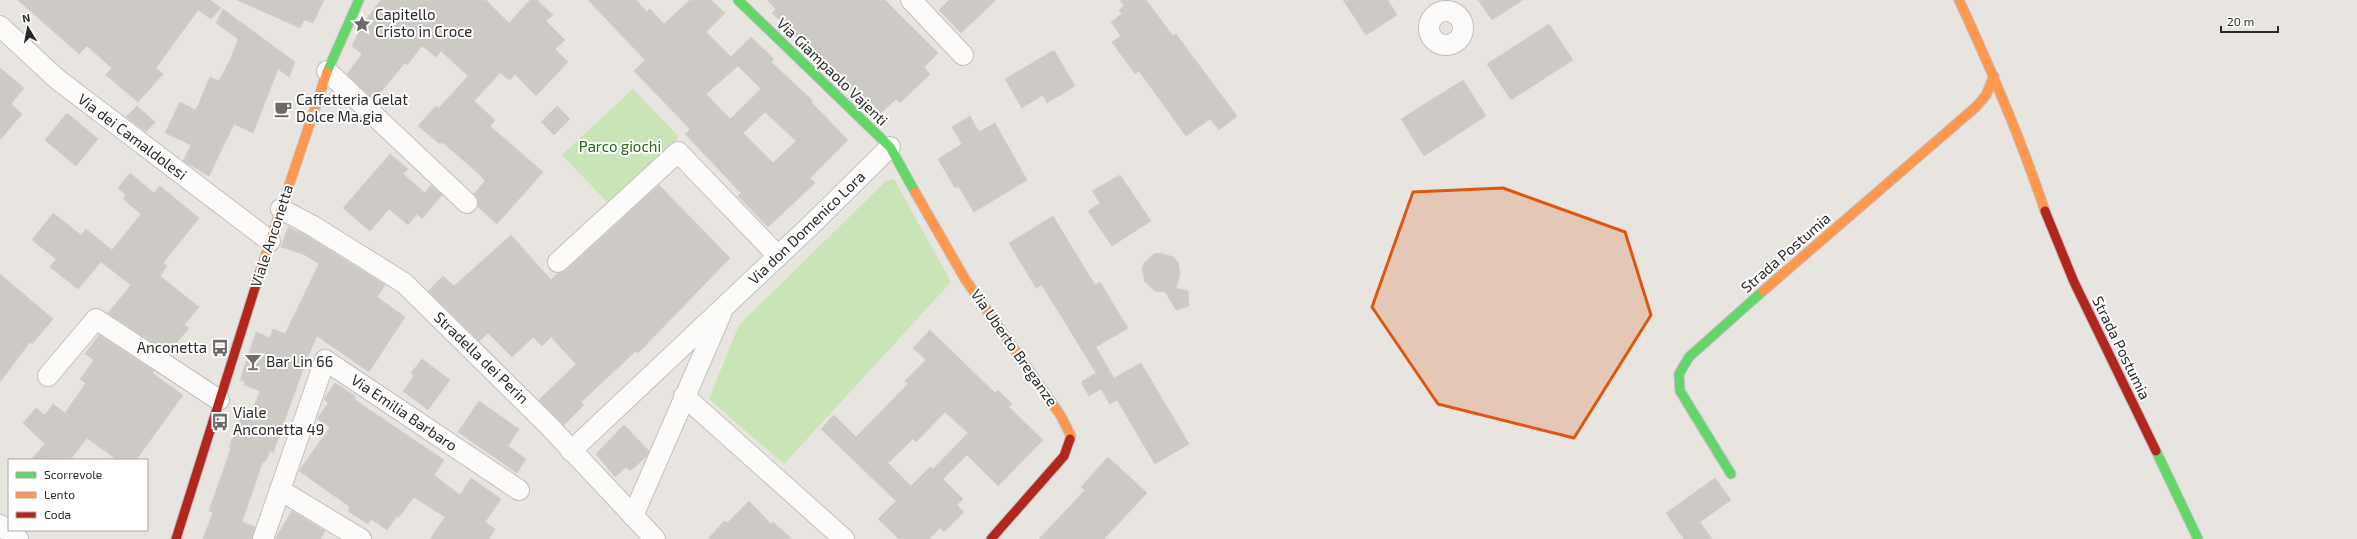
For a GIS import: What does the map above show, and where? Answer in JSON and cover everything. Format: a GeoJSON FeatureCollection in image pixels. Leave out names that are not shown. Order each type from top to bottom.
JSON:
{"type":"FeatureCollection","features":[{"type":"Feature","properties":{"kind":"street","name":"Viale Anconetta"},"geometry":{"type":"LineString","coordinates":[[176,539],[270,241],[327,71],[359,0]]}},
{"type":"Feature","properties":{"kind":"street","name":"Via Giampaolo Vajenti"},"geometry":{"type":"LineString","coordinates":[[738,0],[890,147]]}},
{"type":"Feature","properties":{"kind":"street"},"geometry":{"type":"LineString","coordinates":[[911,0],[964,55]]}},
{"type":"Feature","properties":{"kind":"street","name":"Strada Postumia"},"geometry":{"type":"LineString","coordinates":[[1960,0],[1994,76],[2028,160],[2050,227],[2071,275],[2198,539]]}},
{"type":"Feature","properties":{"kind":"street","name":"Via dei Camaldolesi"},"geometry":{"type":"LineString","coordinates":[[0,26],[57,79],[270,241]]}},
{"type":"Feature","properties":{"kind":"street"},"geometry":{"type":"LineString","coordinates":[[327,71],[467,203]]}},
{"type":"Feature","properties":{"kind":"street","name":"Strada Postumia"},"geometry":{"type":"LineString","coordinates":[[1731,474],[1680,391],[1678,380],[1681,365],[1706,341],[1977,106],[1986,95],[1994,76]]}},
{"type":"Feature","properties":{"kind":"street","name":"Via don Domenico Lora"},"geometry":{"type":"LineString","coordinates":[[571,451],[778,256],[890,147]]}},
{"type":"Feature","properties":{"kind":"street","name":"Via Uberto Breganze"},"geometry":{"type":"LineString","coordinates":[[890,147],[965,279],[1061,416],[1071,436],[1064,456],[991,539]]}},
{"type":"Feature","properties":{"kind":"street"},"geometry":{"type":"LineString","coordinates":[[558,262],[678,152],[778,256]]}},
{"type":"Feature","properties":{"kind":"street","name":"Stradella dei Perin"},"geometry":{"type":"LineString","coordinates":[[281,209],[313,226],[404,284],[550,426],[571,451],[655,539]]}},
{"type":"Feature","properties":{"kind":"street","name":"Via don Domenico Lora"},"geometry":{"type":"LineString","coordinates":[[633,516],[723,308]]}},
{"type":"Feature","properties":{"kind":"street"},"geometry":{"type":"LineString","coordinates":[[48,376],[96,319],[219,400]]}},
{"type":"Feature","properties":{"kind":"street","name":"Via Emilia Barbaro"},"geometry":{"type":"LineString","coordinates":[[263,539],[325,360],[520,490]]}},
{"type":"Feature","properties":{"kind":"street"},"geometry":{"type":"LineString","coordinates":[[684,396],[844,539]]}},
{"type":"Feature","properties":{"kind":"street"},"geometry":{"type":"LineString","coordinates":[[280,490],[361,539]]}},
{"type":"Feature","properties":{"kind":"highlighted area"},"geometry":{"type":"Polygon","coordinates":[[[1503,188],[1625,232],[1651,315],[1574,438],[1438,404],[1372,307],[1413,192],[1503,188]]]}},
{"type":"Feature","properties":{"kind":"green space","name":"Parco giochi"},"geometry":{"type":"Polygon","coordinates":[[[633,89],[679,137],[608,203],[562,155],[633,89]]]}},
{"type":"Feature","properties":{"kind":"green space"},"geometry":{"type":"Polygon","coordinates":[[[894,179],[951,282],[784,464],[709,399],[739,325],[886,181],[894,179]]]}},
{"type":"Feature","properties":{"kind":"building"},"geometry":{"type":"Polygon","coordinates":[[[18,0],[210,0],[221,8],[211,19],[198,10],[156,68],[163,74],[138,102],[106,75],[112,68],[87,46],[79,54],[18,0]]]}},
{"type":"Feature","properties":{"kind":"building"},"geometry":{"type":"Polygon","coordinates":[[[237,0],[324,0],[313,23],[304,20],[300,28],[237,0]]]}},
{"type":"Feature","properties":{"kind":"building"},"geometry":{"type":"Polygon","coordinates":[[[381,0],[486,0],[509,23],[530,0],[537,0],[553,15],[546,21],[565,40],[555,49],[568,62],[536,96],[515,74],[510,80],[500,73],[474,101],[495,120],[490,126],[543,172],[497,224],[478,207],[478,199],[474,194],[485,181],[442,142],[440,144],[418,126],[436,106],[439,108],[468,76],[441,51],[436,57],[422,46],[407,65],[405,63],[374,100],[347,74],[362,54],[352,46],[363,23],[381,0]]]}},
{"type":"Feature","properties":{"kind":"building"},"geometry":{"type":"Polygon","coordinates":[[[588,0],[636,0],[647,12],[650,9],[664,24],[690,0],[711,0],[725,13],[706,32],[731,57],[751,37],[774,59],[771,62],[813,101],[811,102],[848,140],[810,178],[815,183],[768,227],[738,196],[741,193],[685,134],[690,129],[634,71],[645,60],[588,0]],[[738,66],[706,94],[730,119],[761,89],[738,66]],[[765,112],[743,133],[773,163],[796,141],[765,112]]]}},
{"type":"Feature","properties":{"kind":"building"},"geometry":{"type":"Polygon","coordinates":[[[767,0],[885,0],[938,53],[924,67],[930,74],[900,103],[896,99],[877,117],[772,13],[776,9],[767,0]]]}},
{"type":"Feature","properties":{"kind":"building"},"geometry":{"type":"Polygon","coordinates":[[[949,0],[996,0],[961,33],[939,10],[949,0]]]}},
{"type":"Feature","properties":{"kind":"building"},"geometry":{"type":"Polygon","coordinates":[[[1120,0],[1146,0],[1173,36],[1176,34],[1237,116],[1219,130],[1210,119],[1186,136],[1139,71],[1135,74],[1112,42],[1121,36],[1111,22],[1122,14],[1119,10],[1124,6],[1120,0]]]}},
{"type":"Feature","properties":{"kind":"building"},"geometry":{"type":"Polygon","coordinates":[[[1343,0],[1388,0],[1397,15],[1366,35],[1343,0]]]}},
{"type":"Feature","properties":{"kind":"building"},"geometry":{"type":"Polygon","coordinates":[[[1478,0],[1523,0],[1492,20],[1478,0]]]}},
{"type":"Feature","properties":{"kind":"building"},"geometry":{"type":"Polygon","coordinates":[[[223,9],[295,62],[289,77],[278,69],[253,133],[234,124],[209,176],[183,161],[191,145],[165,133],[180,102],[196,110],[210,77],[219,81],[231,58],[238,39],[216,23],[223,9]]]}},
{"type":"Feature","properties":{"kind":"building"},"geometry":{"type":"Polygon","coordinates":[[[1549,24],[1573,60],[1511,100],[1487,64],[1549,24]]]}},
{"type":"Feature","properties":{"kind":"building"},"geometry":{"type":"Polygon","coordinates":[[[1054,50],[1075,86],[1047,103],[1043,95],[1022,108],[1005,79],[1054,50]]]}},
{"type":"Feature","properties":{"kind":"building"},"geometry":{"type":"Polygon","coordinates":[[[0,68],[24,88],[11,104],[22,114],[0,140],[0,68]]]}},
{"type":"Feature","properties":{"kind":"building"},"geometry":{"type":"Polygon","coordinates":[[[1463,80],[1486,116],[1424,156],[1401,119],[1463,80]]]}},
{"type":"Feature","properties":{"kind":"building"},"geometry":{"type":"Polygon","coordinates":[[[137,106],[155,122],[146,132],[126,117],[137,106]]]}},
{"type":"Feature","properties":{"kind":"building"},"geometry":{"type":"Polygon","coordinates":[[[557,106],[570,119],[554,135],[541,122],[557,106]]]}},
{"type":"Feature","properties":{"kind":"building"},"geometry":{"type":"Polygon","coordinates":[[[67,113],[98,139],[76,166],[45,140],[67,113]]]}},
{"type":"Feature","properties":{"kind":"building"},"geometry":{"type":"Polygon","coordinates":[[[970,116],[979,132],[995,123],[1027,180],[974,212],[958,186],[955,188],[938,159],[962,144],[952,127],[970,116]]]}},
{"type":"Feature","properties":{"kind":"building"},"geometry":{"type":"Polygon","coordinates":[[[390,154],[408,169],[403,174],[425,193],[431,185],[442,195],[422,219],[417,214],[408,225],[389,209],[370,231],[343,208],[390,154]]]}},
{"type":"Feature","properties":{"kind":"building"},"geometry":{"type":"Polygon","coordinates":[[[130,173],[154,193],[160,186],[199,218],[163,263],[167,266],[160,276],[199,307],[184,325],[189,328],[168,353],[108,313],[131,285],[101,262],[78,289],[50,267],[56,259],[32,240],[53,213],[81,235],[86,229],[112,250],[141,214],[123,199],[126,195],[118,188],[130,173]]]}},
{"type":"Feature","properties":{"kind":"building"},"geometry":{"type":"Polygon","coordinates":[[[1120,175],[1151,221],[1112,246],[1088,211],[1100,203],[1092,191],[1120,175]]]}},
{"type":"Feature","properties":{"kind":"building"},"geometry":{"type":"Polygon","coordinates":[[[659,185],[730,258],[638,353],[636,351],[581,402],[584,405],[564,425],[539,400],[576,364],[551,337],[542,346],[533,337],[512,357],[488,333],[479,341],[428,291],[443,276],[454,286],[511,235],[551,280],[558,273],[566,270],[659,185]]]}},
{"type":"Feature","properties":{"kind":"building"},"geometry":{"type":"Polygon","coordinates":[[[1053,216],[1095,285],[1100,282],[1128,328],[1096,347],[1114,378],[1141,363],[1189,444],[1155,464],[1117,400],[1110,404],[1101,389],[1089,396],[1081,382],[1096,373],[1042,285],[1036,288],[1009,243],[1053,216]]]}},
{"type":"Feature","properties":{"kind":"building"},"geometry":{"type":"Polygon","coordinates":[[[288,227],[307,236],[385,285],[377,297],[405,317],[369,372],[317,336],[306,361],[273,453],[270,451],[265,462],[263,461],[242,522],[255,527],[252,539],[203,539],[213,512],[209,511],[231,448],[229,447],[241,416],[249,420],[260,391],[244,385],[245,382],[240,380],[256,332],[270,338],[273,329],[285,334],[319,264],[305,255],[281,247],[288,227]]]}},
{"type":"Feature","properties":{"kind":"building"},"geometry":{"type":"Polygon","coordinates":[[[1161,253],[1173,257],[1178,262],[1180,275],[1176,288],[1188,291],[1189,306],[1176,310],[1165,292],[1155,291],[1145,282],[1142,269],[1144,263],[1154,254],[1161,253]]]}},
{"type":"Feature","properties":{"kind":"building"},"geometry":{"type":"Polygon","coordinates":[[[0,274],[53,319],[32,344],[30,342],[0,382],[0,274]]]}},
{"type":"Feature","properties":{"kind":"building"},"geometry":{"type":"Polygon","coordinates":[[[930,330],[995,393],[998,390],[1012,404],[1009,407],[1043,440],[998,486],[967,455],[943,479],[963,499],[957,505],[964,512],[944,532],[940,528],[929,539],[899,539],[878,519],[896,501],[821,429],[834,415],[856,437],[908,384],[905,381],[926,360],[913,348],[930,330]],[[945,412],[916,442],[913,439],[888,463],[911,486],[930,467],[933,469],[968,433],[945,412]]]}},
{"type":"Feature","properties":{"kind":"building"},"geometry":{"type":"Polygon","coordinates":[[[99,335],[154,371],[152,373],[183,395],[137,459],[116,459],[87,438],[71,459],[32,459],[45,444],[23,423],[36,408],[45,415],[53,404],[65,413],[86,383],[80,379],[94,360],[85,354],[99,335]]]}},
{"type":"Feature","properties":{"kind":"building"},"geometry":{"type":"Polygon","coordinates":[[[422,359],[450,380],[428,410],[403,391],[414,376],[411,373],[422,359]]]}},
{"type":"Feature","properties":{"kind":"building"},"geometry":{"type":"Polygon","coordinates":[[[335,383],[355,396],[355,400],[444,460],[434,475],[460,495],[471,478],[501,499],[485,522],[495,529],[489,539],[430,539],[445,517],[414,497],[387,530],[371,519],[368,524],[348,511],[350,507],[299,471],[330,427],[317,419],[328,403],[324,399],[335,383]]]}},
{"type":"Feature","properties":{"kind":"building"},"geometry":{"type":"Polygon","coordinates":[[[479,401],[519,429],[508,446],[526,459],[517,473],[458,432],[479,401]]]}},
{"type":"Feature","properties":{"kind":"building"},"geometry":{"type":"Polygon","coordinates":[[[624,425],[649,451],[647,456],[630,471],[626,467],[615,477],[596,454],[624,425]]]}},
{"type":"Feature","properties":{"kind":"building"},"geometry":{"type":"Polygon","coordinates":[[[1108,457],[1147,493],[1104,539],[1039,539],[1085,490],[1081,487],[1108,457]]]}},
{"type":"Feature","properties":{"kind":"building"},"geometry":{"type":"Polygon","coordinates":[[[1715,478],[1731,500],[1700,522],[1712,539],[1684,539],[1666,513],[1715,478]]]}},
{"type":"Feature","properties":{"kind":"building"},"geometry":{"type":"Polygon","coordinates":[[[749,501],[771,524],[773,522],[792,539],[708,539],[724,521],[727,523],[749,501]]]}},
{"type":"Feature","properties":{"kind":"building"},"geometry":{"type":"Polygon","coordinates":[[[292,511],[325,531],[320,539],[275,539],[292,511]]]}},
{"type":"Feature","properties":{"kind":"traffic: fast"},"geometry":{"type":"LineString","coordinates":[[327,72],[359,0]]}},
{"type":"Feature","properties":{"kind":"traffic: fast"},"geometry":{"type":"LineString","coordinates":[[738,0],[890,147],[915,192]]}},
{"type":"Feature","properties":{"kind":"traffic: fast"},"geometry":{"type":"LineString","coordinates":[[1731,474],[1680,391],[1679,374],[1689,357],[1763,291]]}},
{"type":"Feature","properties":{"kind":"traffic: fast"},"geometry":{"type":"LineString","coordinates":[[2156,451],[2198,539]]}},
{"type":"Feature","properties":{"kind":"traffic: slow"},"geometry":{"type":"LineString","coordinates":[[1959,0],[2005,104],[2045,211]]}},
{"type":"Feature","properties":{"kind":"traffic: slow"},"geometry":{"type":"LineString","coordinates":[[260,272],[327,72]]}},
{"type":"Feature","properties":{"kind":"traffic: slow"},"geometry":{"type":"LineString","coordinates":[[1763,291],[1977,106],[1986,95],[1994,76]]}},
{"type":"Feature","properties":{"kind":"traffic: slow"},"geometry":{"type":"LineString","coordinates":[[915,192],[965,279],[1061,416],[1071,436],[1070,439]]}},
{"type":"Feature","properties":{"kind":"traffic: jam"},"geometry":{"type":"LineString","coordinates":[[2045,211],[2074,282],[2156,451]]}},
{"type":"Feature","properties":{"kind":"traffic: jam"},"geometry":{"type":"LineString","coordinates":[[176,539],[260,272]]}},
{"type":"Feature","properties":{"kind":"traffic: jam"},"geometry":{"type":"LineString","coordinates":[[991,539],[1064,456],[1070,439]]}},
{"type":"Feature","properties":{"kind":"place","name":"Capitello Cristo in Croce"},"geometry":{"type":"Point","coordinates":[362,24]}},
{"type":"Feature","properties":{"kind":"place","name":"Caffetteria Gelat Dolce Ma.gia"},"geometry":{"type":"Point","coordinates":[283,109]}},
{"type":"Feature","properties":{"kind":"place","name":"Anconetta"},"geometry":{"type":"Point","coordinates":[220,348]}},
{"type":"Feature","properties":{"kind":"place","name":"Bar Lin 66"},"geometry":{"type":"Point","coordinates":[253,362]}},
{"type":"Feature","properties":{"kind":"place","name":"Viale Anconetta 49"},"geometry":{"type":"Point","coordinates":[220,422]}}]}
